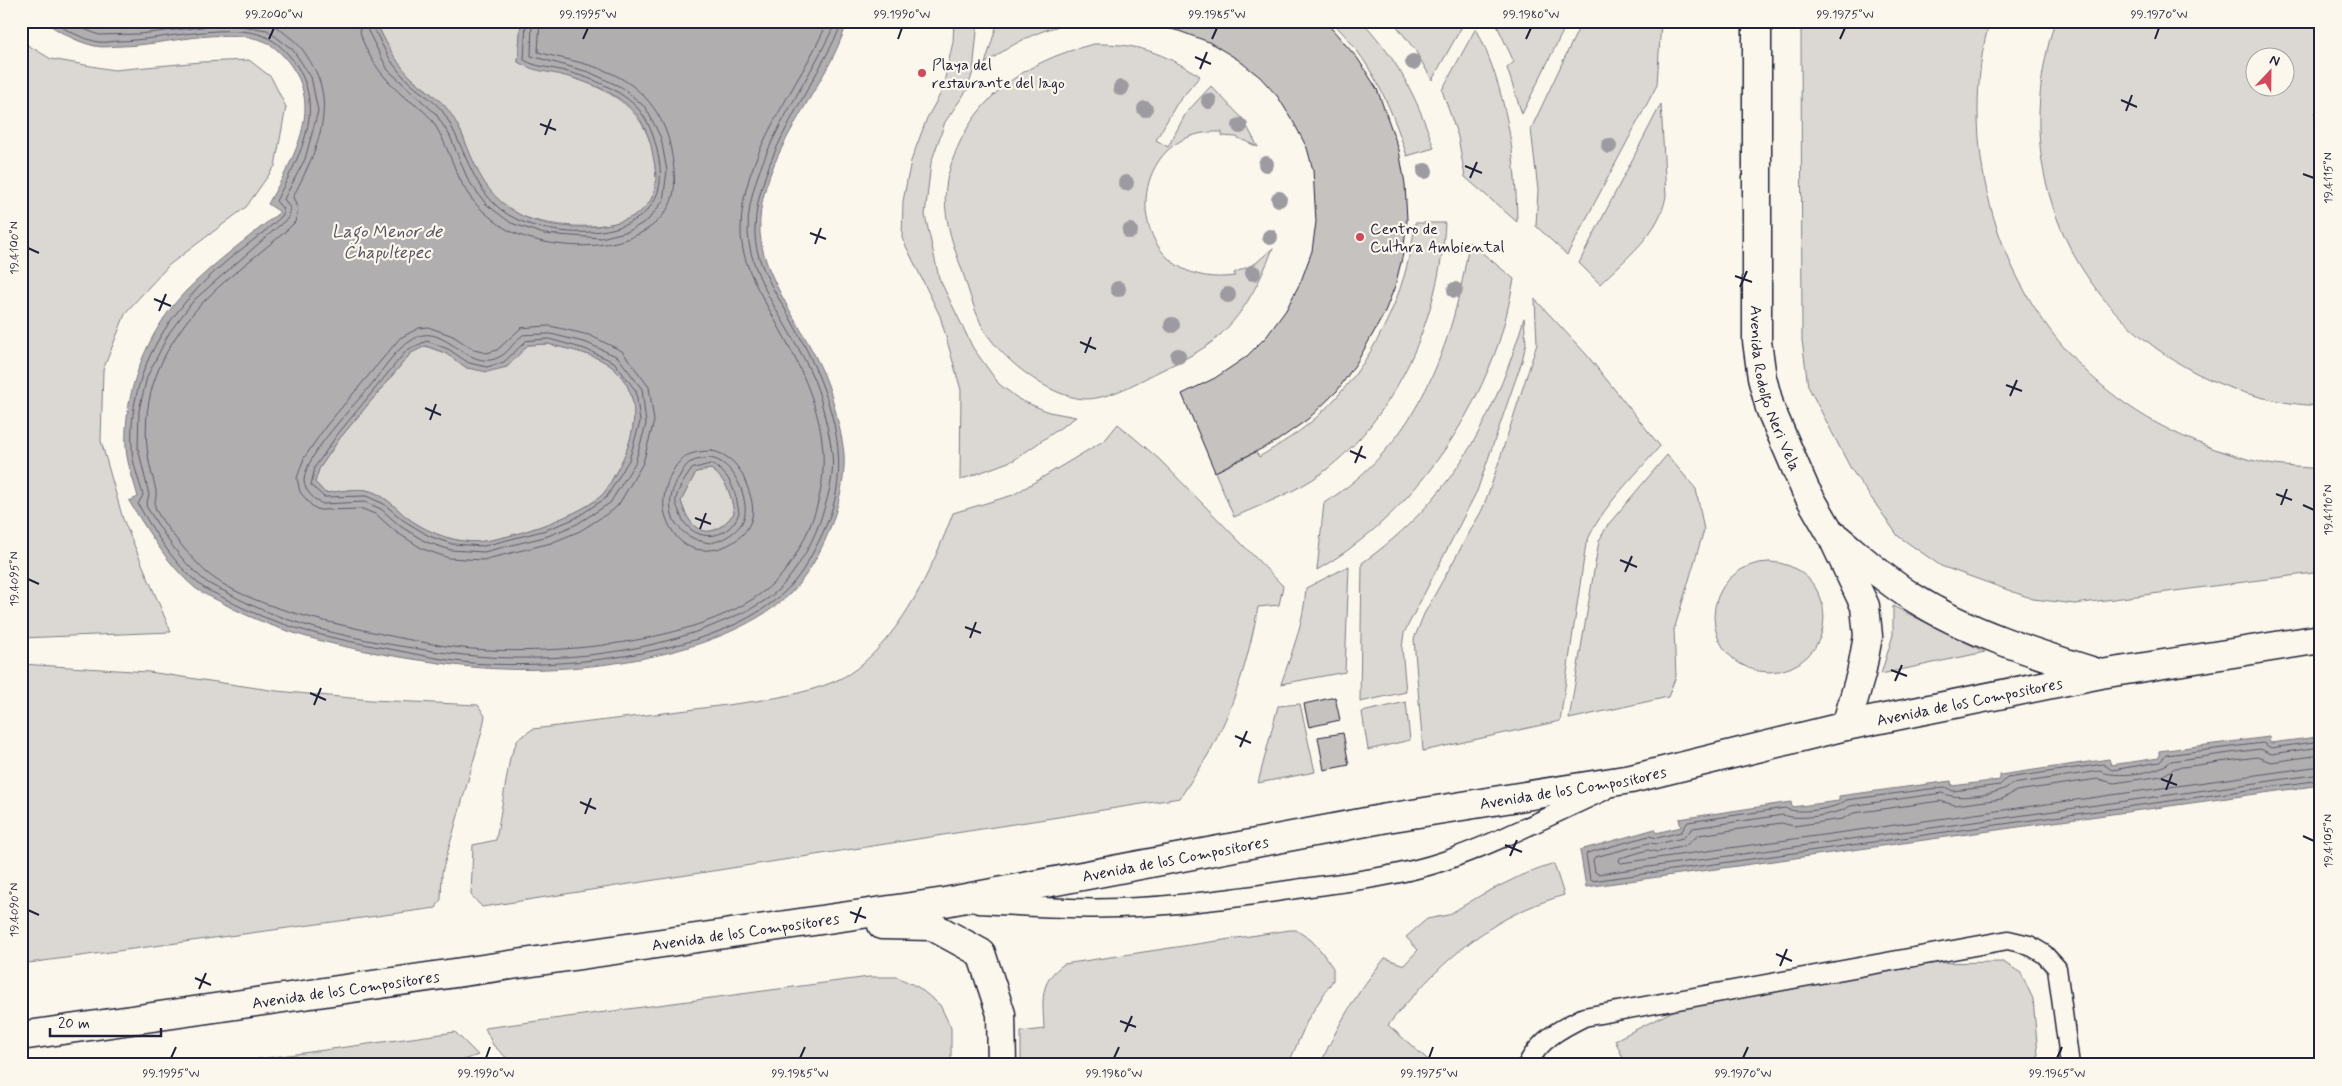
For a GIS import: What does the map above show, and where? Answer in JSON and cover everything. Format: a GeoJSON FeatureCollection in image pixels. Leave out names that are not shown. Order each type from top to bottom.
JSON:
{"type":"FeatureCollection","features":[{"type":"Feature","properties":{"kind":"street","name":"Avenida Rodolfo Neri Vela"},"geometry":{"type":"LineString","coordinates":[[1757,21],[1757,341],[1762,378],[1770,408],[1805,489],[1832,534],[1865,606],[1868,636],[1863,665],[1846,726]]}},
{"type":"Feature","properties":{"kind":"street","name":"Avenida Rodolfo Neri Vela"},"geometry":{"type":"LineString","coordinates":[[1832,534],[1911,596],[1960,623],[2008,644],[2101,674]]}},
{"type":"Feature","properties":{"kind":"street","name":"Avenida de los Compositores"},"geometry":{"type":"LineString","coordinates":[[21,1036],[946,902],[1387,818],[1631,779],[1846,726],[2101,674],[2321,639]]}},
{"type":"Feature","properties":{"kind":"street"},"geometry":{"type":"LineString","coordinates":[[795,924],[932,926],[981,953],[1001,1014],[1002,1065]]}},
{"type":"Feature","properties":{"kind":"lane"},"geometry":{"type":"LineString","coordinates":[[946,902],[1079,909],[1118,908],[1169,905],[1326,885],[1418,868],[1443,861],[1524,828],[1631,779]]}},
{"type":"Feature","properties":{"kind":"lane"},"geometry":{"type":"LineString","coordinates":[[1527,1065],[1534,1050],[1552,1034],[1584,1017],[2008,940],[2029,945],[2044,954],[2057,968],[2070,1065]]}},
{"type":"Feature","properties":{"kind":"shaded area"},"geometry":{"type":"Polygon","coordinates":[[[378,21],[521,21],[518,62],[595,86],[625,104],[641,123],[649,138],[656,175],[653,196],[645,209],[630,218],[612,224],[570,226],[532,219],[508,208],[488,189],[474,165],[461,132],[441,104],[397,63],[378,26],[378,21]]]}},
{"type":"Feature","properties":{"kind":"shaded area"},"geometry":{"type":"Polygon","coordinates":[[[954,21],[978,21],[973,72],[967,90],[945,122],[931,163],[925,215],[939,278],[973,348],[999,384],[1020,400],[1049,412],[1076,417],[1014,460],[960,480],[961,390],[940,316],[902,238],[903,201],[911,161],[927,118],[942,91],[953,42],[954,21]]]}},
{"type":"Feature","properties":{"kind":"shaded area"},"geometry":{"type":"Polygon","coordinates":[[[998,21],[1084,21],[1070,23],[1032,36],[1008,48],[985,64],[998,21]]]}},
{"type":"Feature","properties":{"kind":"shaded area"},"geometry":{"type":"Polygon","coordinates":[[[1331,21],[1362,21],[1375,36],[1406,81],[1434,148],[1407,156],[1394,119],[1378,84],[1357,51],[1331,21]]]}},
{"type":"Feature","properties":{"kind":"shaded area"},"geometry":{"type":"Polygon","coordinates":[[[1393,21],[1465,21],[1432,80],[1415,50],[1393,21]]]}},
{"type":"Feature","properties":{"kind":"shaded area"},"geometry":{"type":"Polygon","coordinates":[[[1495,21],[1568,21],[1522,114],[1507,68],[1514,62],[1495,21]]]}},
{"type":"Feature","properties":{"kind":"shaded area"},"geometry":{"type":"Polygon","coordinates":[[[1582,21],[1661,21],[1657,85],[1567,255],[1536,226],[1538,190],[1531,129],[1582,21]]]}},
{"type":"Feature","properties":{"kind":"shaded area"},"geometry":{"type":"Polygon","coordinates":[[[1801,21],[1990,21],[1982,54],[1979,89],[1978,111],[1981,158],[1990,205],[2005,249],[2025,292],[2051,331],[2082,367],[2118,398],[2158,424],[2197,442],[2250,460],[2285,466],[2321,469],[2321,572],[2075,604],[2033,599],[1941,566],[1898,536],[1851,469],[1808,386],[1802,340],[1801,21]]]}},
{"type":"Feature","properties":{"kind":"shaded area"},"geometry":{"type":"Polygon","coordinates":[[[2055,21],[2321,21],[2321,406],[2273,400],[2227,387],[2184,367],[2146,340],[2112,308],[2083,271],[2061,228],[2046,182],[2042,162],[2039,121],[2045,60],[2055,21]]]}},
{"type":"Feature","properties":{"kind":"shaded area"},"geometry":{"type":"Polygon","coordinates":[[[1476,28],[1502,98],[1514,171],[1517,222],[1465,177],[1458,137],[1442,90],[1476,28]]]}},
{"type":"Feature","properties":{"kind":"shaded area"},"geometry":{"type":"Polygon","coordinates":[[[21,41],[51,59],[114,70],[201,62],[249,60],[271,77],[286,107],[275,166],[246,207],[169,265],[126,312],[103,370],[101,441],[123,519],[171,632],[21,638],[21,41]]]}},
{"type":"Feature","properties":{"kind":"shaded area"},"geometry":{"type":"Polygon","coordinates":[[[1094,44],[1124,45],[1149,51],[1174,61],[1200,76],[1176,105],[1156,140],[1168,147],[1186,113],[1211,86],[1243,119],[1258,147],[1236,137],[1222,136],[1222,132],[1188,137],[1164,155],[1150,180],[1146,208],[1153,236],[1170,260],[1197,274],[1235,276],[1234,273],[1256,263],[1273,248],[1261,276],[1246,303],[1217,338],[1189,356],[1125,389],[1105,396],[1085,399],[1071,397],[1040,383],[1011,361],[988,336],[975,311],[954,247],[948,224],[945,200],[948,175],[957,149],[969,126],[1001,88],[1022,73],[1044,61],[1068,51],[1094,44]]]}},
{"type":"Feature","properties":{"kind":"shaded area"},"geometry":{"type":"Polygon","coordinates":[[[1661,104],[1666,196],[1662,209],[1657,222],[1649,234],[1600,284],[1579,263],[1661,104]]]}},
{"type":"Feature","properties":{"kind":"shaded area"},"geometry":{"type":"Polygon","coordinates":[[[1415,223],[1445,223],[1441,258],[1424,328],[1410,362],[1393,394],[1349,450],[1322,473],[1290,492],[1234,517],[1215,472],[1256,452],[1259,457],[1298,432],[1338,396],[1371,351],[1384,327],[1404,276],[1411,250],[1415,223]]]}},
{"type":"Feature","properties":{"kind":"shaded area"},"geometry":{"type":"Polygon","coordinates":[[[1469,242],[1514,279],[1501,335],[1481,386],[1446,448],[1401,504],[1375,529],[1347,551],[1317,570],[1324,503],[1356,479],[1384,452],[1407,422],[1426,389],[1441,355],[1453,318],[1469,242]]]}},
{"type":"Feature","properties":{"kind":"shaded area"},"geometry":{"type":"Polygon","coordinates":[[[1535,299],[1586,354],[1660,446],[1609,505],[1592,530],[1586,544],[1560,721],[1423,751],[1414,639],[1424,614],[1482,510],[1491,486],[1537,344],[1535,299]]]}},
{"type":"Feature","properties":{"kind":"shaded area"},"geometry":{"type":"Polygon","coordinates":[[[1524,318],[1526,344],[1522,361],[1477,491],[1404,633],[1402,648],[1406,692],[1360,702],[1362,563],[1393,539],[1420,513],[1444,485],[1465,455],[1483,424],[1499,390],[1524,318]]]}},
{"type":"Feature","properties":{"kind":"shaded area"},"geometry":{"type":"Polygon","coordinates":[[[548,344],[582,352],[606,362],[623,379],[630,391],[633,405],[632,433],[622,461],[604,493],[581,509],[548,524],[513,535],[485,541],[463,541],[431,532],[412,521],[377,494],[356,489],[325,493],[315,482],[319,469],[340,438],[411,353],[425,346],[445,353],[467,368],[507,367],[527,345],[548,344]]]}},
{"type":"Feature","properties":{"kind":"shaded area"},"geometry":{"type":"Polygon","coordinates":[[[1118,424],[1159,459],[1283,586],[1279,605],[1258,607],[1240,682],[1226,718],[1206,759],[1180,798],[482,907],[471,895],[473,845],[496,840],[510,758],[518,739],[533,729],[752,702],[799,693],[840,679],[856,669],[873,654],[902,618],[926,577],[953,513],[1013,495],[1105,440],[1118,424]]]}},
{"type":"Feature","properties":{"kind":"shaded area"},"geometry":{"type":"Polygon","coordinates":[[[1667,455],[1696,489],[1704,530],[1674,630],[1676,676],[1668,697],[1569,719],[1599,541],[1607,526],[1667,455]]]}},
{"type":"Feature","properties":{"kind":"shaded area"},"geometry":{"type":"Polygon","coordinates":[[[711,469],[725,483],[734,513],[717,528],[703,531],[690,521],[681,501],[696,472],[711,469]]]}},
{"type":"Feature","properties":{"kind":"shaded area"},"geometry":{"type":"Polygon","coordinates":[[[1769,562],[1790,566],[1808,578],[1820,596],[1824,617],[1820,638],[1808,656],[1790,668],[1769,672],[1748,668],[1730,656],[1718,638],[1714,617],[1718,596],[1730,578],[1748,566],[1769,562]]]}},
{"type":"Feature","properties":{"kind":"shaded area"},"geometry":{"type":"Polygon","coordinates":[[[1349,566],[1345,672],[1281,684],[1300,625],[1306,588],[1349,566]]]}},
{"type":"Feature","properties":{"kind":"shaded area"},"geometry":{"type":"Polygon","coordinates":[[[1893,606],[1985,652],[1881,674],[1893,635],[1893,606]]]}},
{"type":"Feature","properties":{"kind":"shaded area"},"geometry":{"type":"Polygon","coordinates":[[[21,664],[149,672],[277,691],[371,700],[478,705],[485,716],[482,731],[442,872],[441,899],[436,908],[21,964],[21,664]]]}},
{"type":"Feature","properties":{"kind":"shaded area"},"geometry":{"type":"Polygon","coordinates":[[[1406,702],[1410,740],[1368,750],[1362,712],[1406,702]]]}},
{"type":"Feature","properties":{"kind":"shaded area"},"geometry":{"type":"Polygon","coordinates":[[[1300,704],[1315,772],[1258,783],[1278,706],[1300,704]]]}},
{"type":"Feature","properties":{"kind":"shaded area"},"geometry":{"type":"Polygon","coordinates":[[[1554,864],[1564,895],[1532,906],[1507,918],[1469,943],[1434,974],[1388,1025],[1434,1065],[1320,1065],[1349,1009],[1385,958],[1404,965],[1418,950],[1406,937],[1427,919],[1448,915],[1483,894],[1522,875],[1554,864]]]}},
{"type":"Feature","properties":{"kind":"shaded area"},"geometry":{"type":"Polygon","coordinates":[[[1296,930],[1311,940],[1321,951],[1333,968],[1333,980],[1308,1019],[1288,1065],[1021,1065],[1021,1032],[1044,1029],[1043,1001],[1046,985],[1056,971],[1064,964],[1296,930]]]}},
{"type":"Feature","properties":{"kind":"shaded area"},"geometry":{"type":"Polygon","coordinates":[[[2003,962],[2021,973],[2033,999],[2039,1065],[1626,1065],[1615,1040],[1677,1009],[1708,998],[1924,963],[2003,962]]]}},
{"type":"Feature","properties":{"kind":"shaded area"},"geometry":{"type":"Polygon","coordinates":[[[869,977],[897,977],[918,987],[940,1005],[951,1028],[951,1065],[514,1065],[493,1045],[485,1028],[869,977]]]}},
{"type":"Feature","properties":{"kind":"shaded area"},"geometry":{"type":"Polygon","coordinates":[[[455,1032],[478,1055],[450,1065],[216,1065],[455,1032]]]}},
{"type":"Feature","properties":{"kind":"water","name":"Lago Menor de Chapultepec"},"geometry":{"type":"Polygon","coordinates":[[[44,21],[378,21],[382,34],[399,63],[416,82],[442,102],[455,120],[481,176],[489,189],[501,202],[517,213],[548,224],[568,227],[589,227],[628,219],[643,210],[652,197],[656,177],[649,140],[643,124],[637,115],[630,107],[612,94],[581,81],[534,69],[518,62],[521,21],[848,21],[832,59],[784,143],[766,187],[761,210],[760,233],[763,252],[780,292],[824,374],[839,424],[844,454],[841,492],[835,513],[828,534],[807,573],[795,589],[782,601],[749,622],[711,639],[669,652],[625,662],[535,669],[493,669],[454,665],[333,644],[303,636],[246,615],[195,588],[167,558],[129,501],[138,497],[126,448],[126,427],[133,385],[149,344],[172,307],[208,270],[280,212],[268,204],[293,156],[300,138],[305,104],[302,87],[294,70],[284,57],[271,45],[261,40],[245,36],[228,35],[101,47],[75,39],[44,21]],[[548,344],[528,345],[507,367],[487,372],[467,368],[445,353],[426,346],[411,353],[340,438],[319,469],[315,482],[325,493],[356,489],[372,492],[387,500],[412,521],[431,532],[463,541],[485,541],[513,535],[548,524],[581,509],[604,493],[622,461],[632,433],[633,405],[630,391],[623,379],[606,362],[582,352],[548,344]],[[711,469],[696,472],[681,501],[690,521],[703,531],[718,529],[734,513],[725,483],[711,469]]]}},
{"type":"Feature","properties":{"kind":"water"},"geometry":{"type":"Polygon","coordinates":[[[2317,730],[2321,730],[2321,785],[1586,887],[1580,850],[1655,829],[1656,833],[1681,827],[1679,819],[1791,802],[1792,807],[1839,801],[1839,796],[1951,781],[1952,786],[2000,780],[2000,775],[2109,759],[2111,765],[2159,758],[2159,751],[2269,737],[2270,743],[2318,737],[2317,730]]]}},
{"type":"Feature","properties":{"kind":"building","name":"Centro de Cultura Ambiental"},"geometry":{"type":"Polygon","coordinates":[[[1156,21],[1325,21],[1358,59],[1377,89],[1399,150],[1405,184],[1407,220],[1403,254],[1395,286],[1384,314],[1357,362],[1337,391],[1308,419],[1277,441],[1215,472],[1182,394],[1215,378],[1246,357],[1267,336],[1286,310],[1301,281],[1312,251],[1316,222],[1313,170],[1307,148],[1294,123],[1278,97],[1260,77],[1237,59],[1209,42],[1155,25],[1156,21]]]}},
{"type":"Feature","properties":{"kind":"building"},"geometry":{"type":"Polygon","coordinates":[[[2321,105],[2321,131],[2315,119],[2316,112],[2321,105]]]}},
{"type":"Feature","properties":{"kind":"building"},"geometry":{"type":"Polygon","coordinates":[[[1335,697],[1340,720],[1309,727],[1304,704],[1335,697]]]}},
{"type":"Feature","properties":{"kind":"building"},"geometry":{"type":"Polygon","coordinates":[[[1343,733],[1349,765],[1324,770],[1318,737],[1343,733]]]}},
{"type":"Feature","properties":{"kind":"place","name":"Playa del restaurante del lago"},"geometry":{"type":"Point","coordinates":[922,73]}},
{"type":"Feature","properties":{"kind":"place","name":"Centro de Cultura Ambiental"},"geometry":{"type":"Point","coordinates":[1360,237]}}]}
